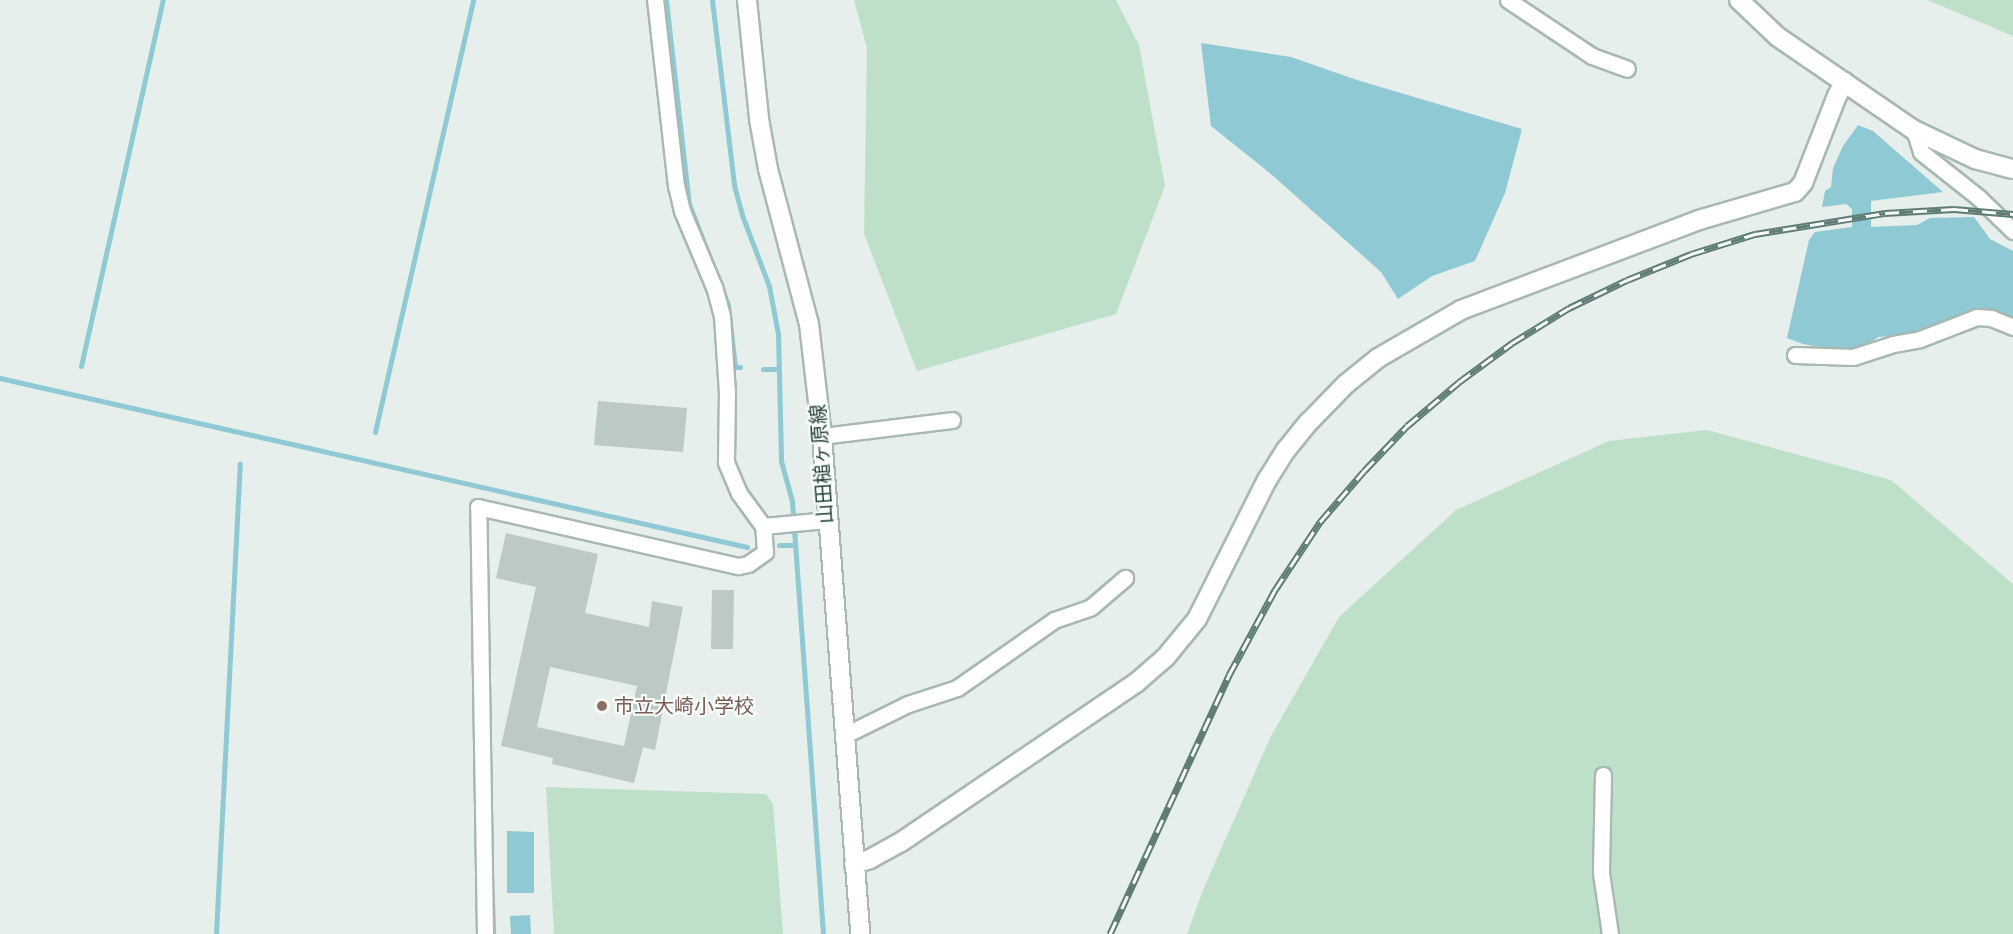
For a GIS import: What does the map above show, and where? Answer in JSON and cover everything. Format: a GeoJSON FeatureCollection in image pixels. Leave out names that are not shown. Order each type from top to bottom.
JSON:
{"type":"FeatureCollection","features":[{"type":"Feature","properties":{"kind":"street"},"geometry":{"type":"LineString","coordinates":[[655,0],[676,186],[682,211],[714,287],[722,316],[727,393],[726,462],[739,493],[769,526]]}},
{"type":"Feature","properties":{"kind":"street","name":"山田槌ヶ原線"},"geometry":{"type":"LineString","coordinates":[[747,0],[759,119],[768,169],[809,324],[822,436],[826,520],[860,934]]}},
{"type":"Feature","properties":{"kind":"street"},"geometry":{"type":"LineString","coordinates":[[1508,0],[1592,56],[1627,69]]}},
{"type":"Feature","properties":{"kind":"street"},"geometry":{"type":"LineString","coordinates":[[1739,0],[1778,37],[1914,129],[1975,159],[2013,169]]}},
{"type":"Feature","properties":{"kind":"street"},"geometry":{"type":"LineString","coordinates":[[854,864],[870,859],[901,842],[1136,683],[1165,658],[1197,619],[1267,480],[1286,450],[1338,392],[1378,358],[1461,310],[1699,220],[1795,192],[1803,183],[1836,96],[1844,82]]}},
{"type":"Feature","properties":{"kind":"street"},"geometry":{"type":"LineString","coordinates":[[1914,129],[1921,152],[1978,197],[2013,231]]}},
{"type":"Feature","properties":{"kind":"street"},"geometry":{"type":"LineString","coordinates":[[1796,355],[1853,357],[1893,344],[1920,339],[1977,317],[1991,318],[2013,327]]}},
{"type":"Feature","properties":{"kind":"street"},"geometry":{"type":"LineString","coordinates":[[822,436],[952,420]]}},
{"type":"Feature","properties":{"kind":"street"},"geometry":{"type":"LineString","coordinates":[[485,934],[478,507],[738,566],[748,564],[765,552],[769,526]]}},
{"type":"Feature","properties":{"kind":"street"},"geometry":{"type":"LineString","coordinates":[[769,526],[826,520]]}},
{"type":"Feature","properties":{"kind":"street"},"geometry":{"type":"LineString","coordinates":[[845,735],[908,704],[957,688],[1054,620],[1091,607],[1125,578]]}},
{"type":"Feature","properties":{"kind":"street"},"geometry":{"type":"LineString","coordinates":[[1603,775],[1600,873],[1610,934]]}},
{"type":"Feature","properties":{"kind":"green space"},"geometry":{"type":"Polygon","coordinates":[[[854,0],[1116,0],[1139,45],[1165,186],[1116,314],[917,371],[864,234],[867,48],[854,0]]]}},
{"type":"Feature","properties":{"kind":"green space"},"geometry":{"type":"Polygon","coordinates":[[[1927,0],[2013,0],[2013,36],[1927,0]]]}},
{"type":"Feature","properties":{"kind":"green space"},"geometry":{"type":"Polygon","coordinates":[[[1707,430],[1891,480],[2013,584],[2013,934],[1187,934],[1203,890],[1271,736],[1339,617],[1456,510],[1609,441],[1707,430]]]}},
{"type":"Feature","properties":{"kind":"green space"},"geometry":{"type":"Polygon","coordinates":[[[546,787],[766,794],[773,804],[783,934],[554,934],[546,787]]]}},
{"type":"Feature","properties":{"kind":"water"},"geometry":{"type":"Polygon","coordinates":[[[1201,43],[1291,57],[1357,80],[1522,129],[1505,193],[1475,261],[1432,276],[1398,299],[1381,272],[1271,174],[1211,126],[1201,43]]]}},
{"type":"Feature","properties":{"kind":"water"},"geometry":{"type":"Polygon","coordinates":[[[1858,125],[1873,131],[1943,192],[1871,201],[1871,227],[1917,225],[1930,218],[1974,217],[1990,239],[2013,251],[2013,319],[1995,311],[1977,309],[1916,334],[1878,337],[1864,348],[1836,350],[1803,344],[1787,338],[1809,240],[1815,232],[1852,227],[1852,209],[1846,204],[1822,207],[1825,191],[1831,187],[1833,168],[1843,146],[1858,125]]]}},
{"type":"Feature","properties":{"kind":"water"},"geometry":{"type":"Polygon","coordinates":[[[507,831],[534,832],[534,893],[507,893],[507,831]]]}},
{"type":"Feature","properties":{"kind":"water"},"geometry":{"type":"Polygon","coordinates":[[[530,915],[531,934],[511,934],[510,916],[530,915]]]}},
{"type":"Feature","properties":{"kind":"building"},"geometry":{"type":"Polygon","coordinates":[[[598,401],[687,408],[683,452],[594,445],[598,401]]]}},
{"type":"Feature","properties":{"kind":"building"},"geometry":{"type":"Polygon","coordinates":[[[506,533],[598,554],[585,613],[649,627],[652,601],[683,607],[655,750],[643,747],[634,783],[552,764],[553,758],[501,746],[536,587],[496,578],[506,533]],[[550,667],[537,727],[624,746],[637,686],[550,667]]]}},
{"type":"Feature","properties":{"kind":"building"},"geometry":{"type":"Polygon","coordinates":[[[712,590],[734,590],[733,649],[711,649],[712,590]]]}},
{"type":"Feature","properties":{"kind":"waterway"},"geometry":{"type":"LineString","coordinates":[[81,366],[163,0]]}},
{"type":"Feature","properties":{"kind":"waterway"},"geometry":{"type":"LineString","coordinates":[[375,432],[473,0]]}},
{"type":"Feature","properties":{"kind":"waterway"},"geometry":{"type":"LineString","coordinates":[[666,0],[689,204],[728,305],[735,367],[740,367]]}},
{"type":"Feature","properties":{"kind":"waterway"},"geometry":{"type":"LineString","coordinates":[[712,0],[734,185],[742,215],[769,286],[778,334],[781,461],[792,501],[823,934]]}},
{"type":"Feature","properties":{"kind":"waterway"},"geometry":{"type":"LineString","coordinates":[[763,369],[778,369]]}},
{"type":"Feature","properties":{"kind":"waterway"},"geometry":{"type":"LineString","coordinates":[[0,378],[747,547]]}},
{"type":"Feature","properties":{"kind":"waterway"},"geometry":{"type":"LineString","coordinates":[[216,934],[240,464]]}},
{"type":"Feature","properties":{"kind":"waterway"},"geometry":{"type":"LineString","coordinates":[[779,545],[793,545]]}},
{"type":"Feature","properties":{"kind":"waterway"},"geometry":{"type":"LineString","coordinates":[[492,900],[493,934]]}},
{"type":"Feature","properties":{"kind":"railway"},"geometry":{"type":"LineString","coordinates":[[1110,934],[1229,675],[1275,590],[1320,522],[1364,471],[1407,426],[1459,382],[1512,343],[1569,308],[1627,280],[1691,254],[1755,234],[1885,213],[1954,209],[2013,214]]}},
{"type":"Feature","properties":{"kind":"place","name":"市立大崎小学校"},"geometry":{"type":"Point","coordinates":[602,706]}}]}
